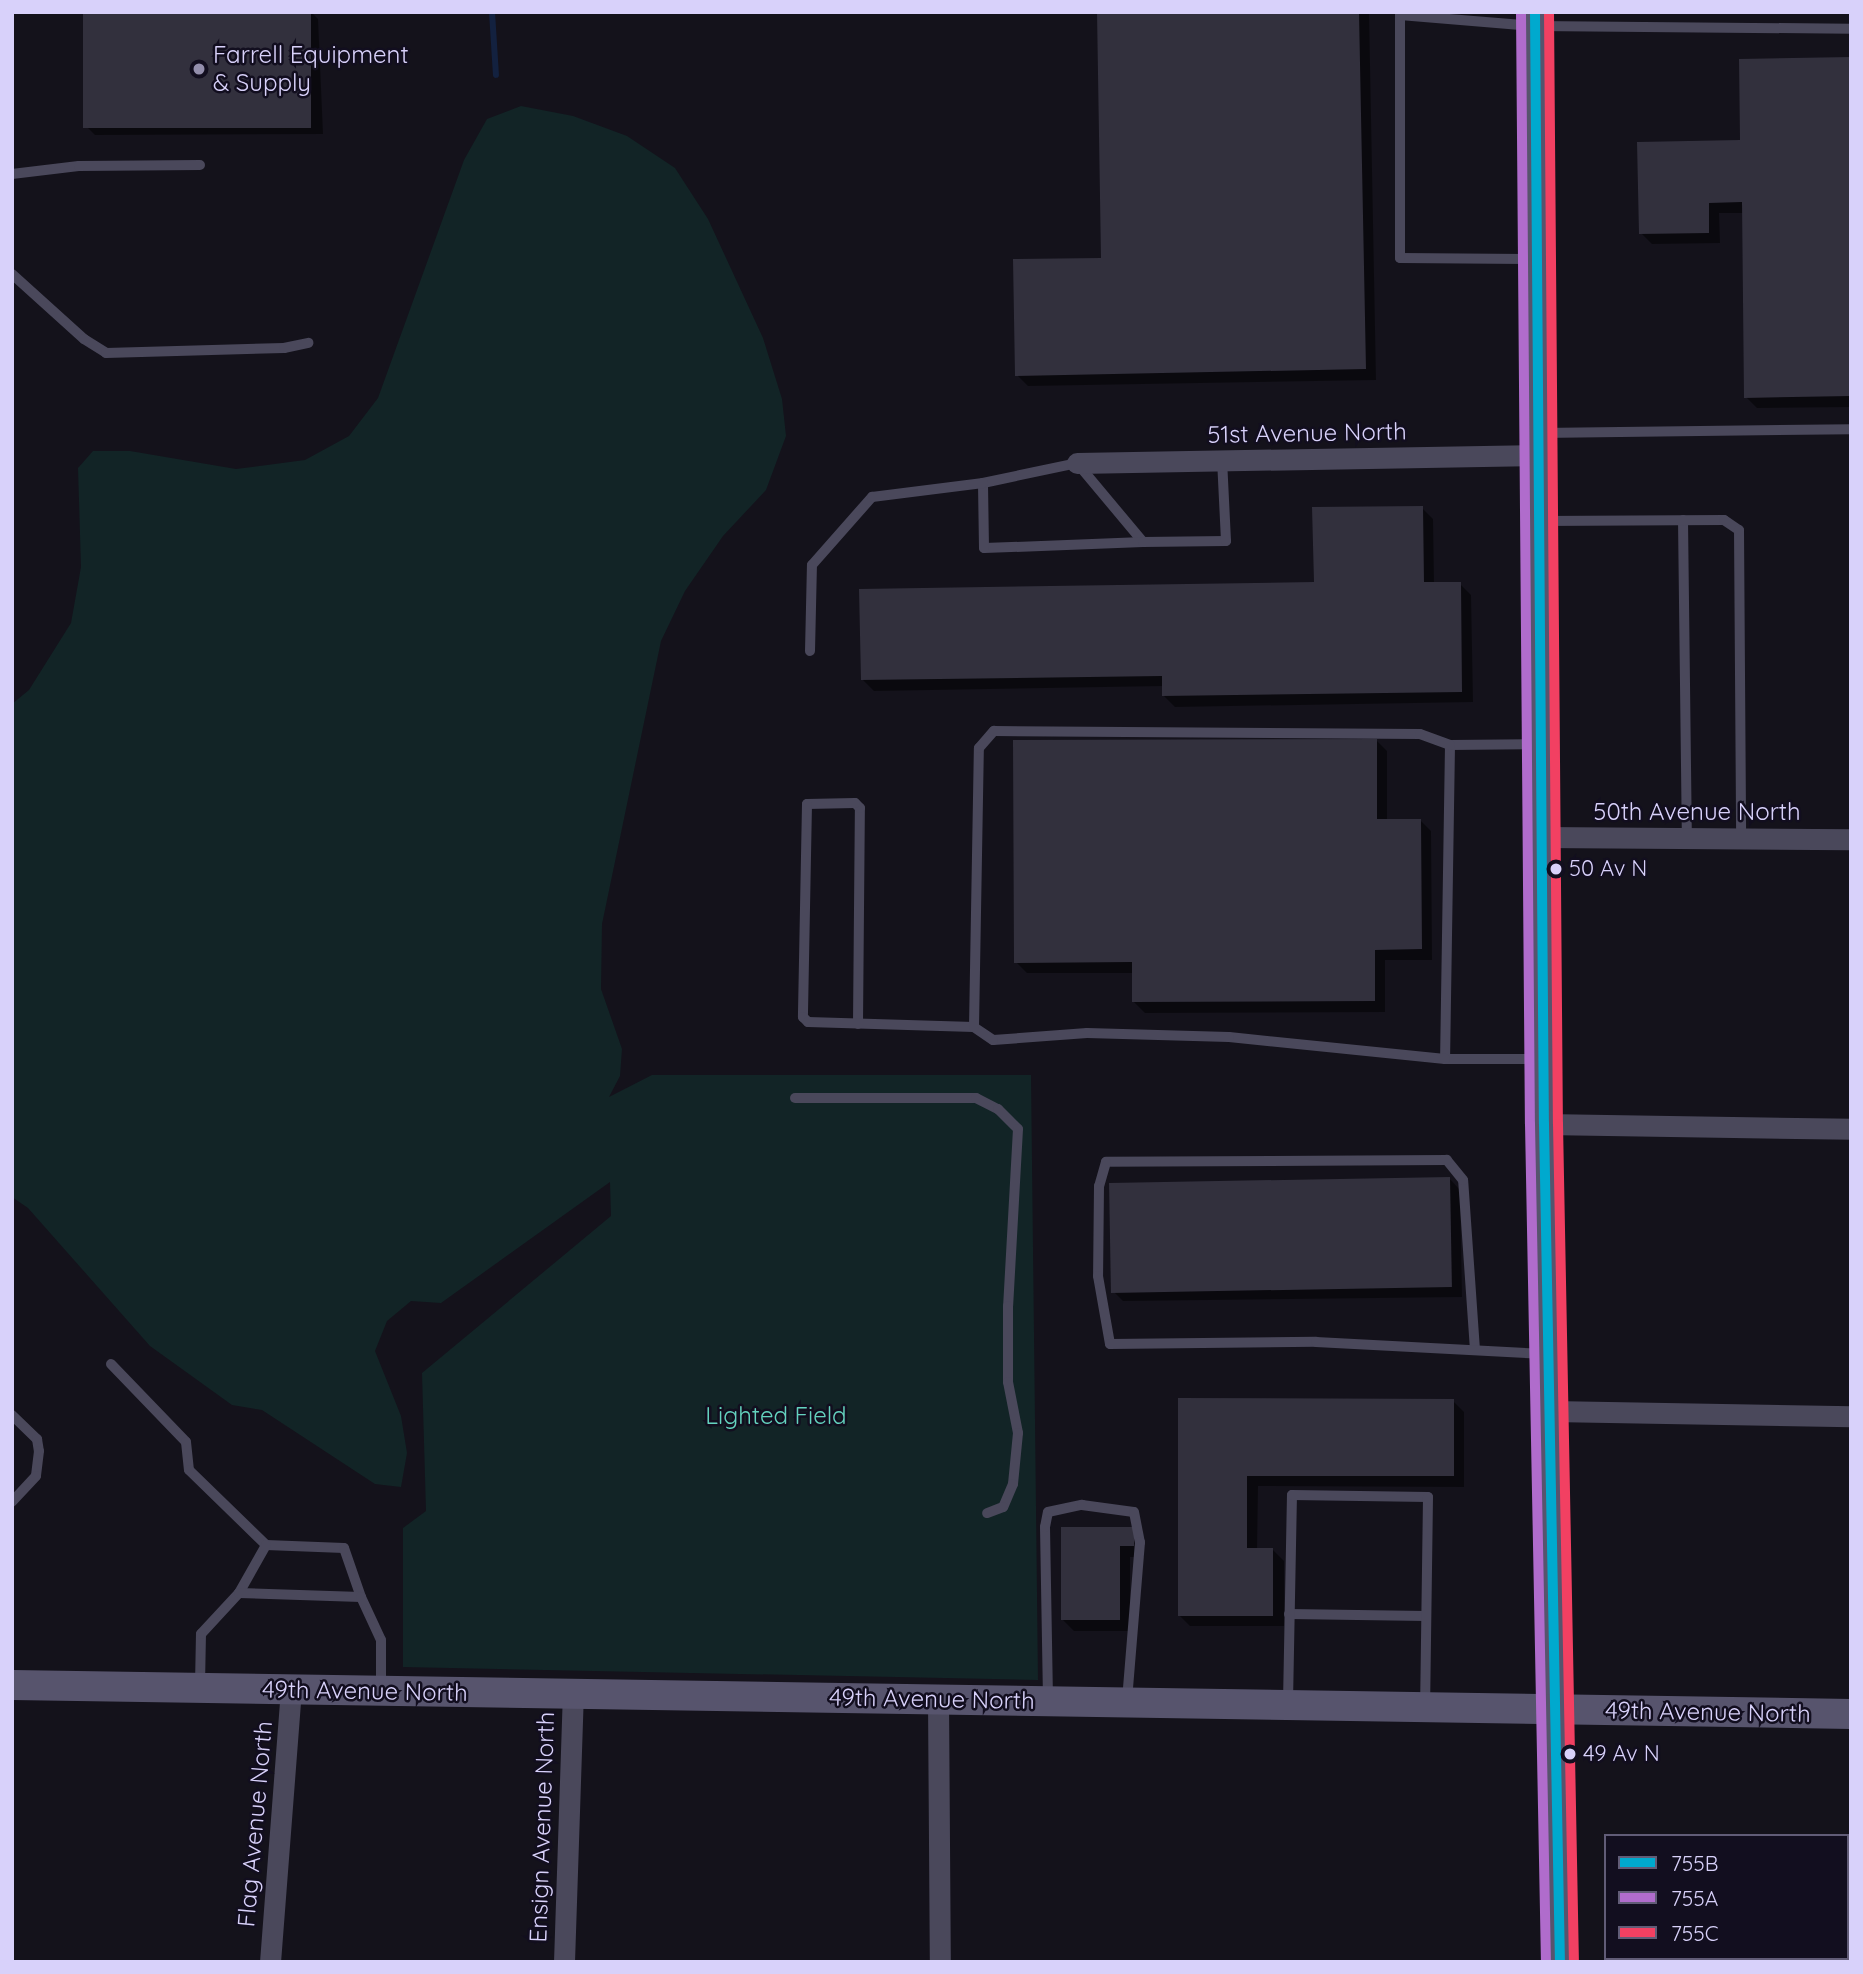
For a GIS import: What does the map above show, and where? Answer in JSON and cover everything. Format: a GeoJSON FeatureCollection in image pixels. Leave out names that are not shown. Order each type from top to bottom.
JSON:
{"type":"FeatureCollection","features":[{"type":"Feature","properties":{"kind":"street"},"geometry":{"type":"LineString","coordinates":[[1535,19],[1544,1124],[1560,1962]]}},
{"type":"Feature","properties":{"kind":"street","name":"51st Avenue North"},"geometry":{"type":"LineString","coordinates":[[1077,463],[1222,460],[1537,444]]}},
{"type":"Feature","properties":{"kind":"street","name":"50th Avenue North"},"geometry":{"type":"LineString","coordinates":[[1542,837],[1851,839]]}},
{"type":"Feature","properties":{"kind":"street"},"geometry":{"type":"LineString","coordinates":[[1544,1124],[1851,1129]]}},
{"type":"Feature","properties":{"kind":"street"},"geometry":{"type":"LineString","coordinates":[[1551,1411],[1851,1416]]}},
{"type":"Feature","properties":{"kind":"street","name":"49th Avenue North"},"geometry":{"type":"LineString","coordinates":[[12,1685],[1851,1714]]}},
{"type":"Feature","properties":{"kind":"street","name":"Flag Avenue North"},"geometry":{"type":"LineString","coordinates":[[270,1962],[291,1690]]}},
{"type":"Feature","properties":{"kind":"street","name":"Ensign Avenue North"},"geometry":{"type":"LineString","coordinates":[[564,1962],[573,1694]]}},
{"type":"Feature","properties":{"kind":"street"},"geometry":{"type":"LineString","coordinates":[[938,1699],[940,1962]]}},
{"type":"Feature","properties":{"kind":"lane"},"geometry":{"type":"LineString","coordinates":[[1535,259],[1400,258],[1400,15],[1851,29]]}},
{"type":"Feature","properties":{"kind":"lane"},"geometry":{"type":"LineString","coordinates":[[12,174],[79,166],[200,166]]}},
{"type":"Feature","properties":{"kind":"lane"},"geometry":{"type":"LineString","coordinates":[[12,274],[84,339],[106,353],[284,348],[308,343]]}},
{"type":"Feature","properties":{"kind":"lane"},"geometry":{"type":"LineString","coordinates":[[1537,444],[1851,429]]}},
{"type":"Feature","properties":{"kind":"lane"},"geometry":{"type":"LineString","coordinates":[[983,483],[984,548],[1226,541],[1222,460]]}},
{"type":"Feature","properties":{"kind":"lane"},"geometry":{"type":"LineString","coordinates":[[810,651],[812,565],[872,497],[983,483],[1077,463],[1143,542]]}},
{"type":"Feature","properties":{"kind":"lane"},"geometry":{"type":"LineString","coordinates":[[1683,520],[1687,838]]}},
{"type":"Feature","properties":{"kind":"lane"},"geometry":{"type":"LineString","coordinates":[[1538,521],[1724,520],[1739,530],[1741,839]]}},
{"type":"Feature","properties":{"kind":"lane"},"geometry":{"type":"LineString","coordinates":[[974,1027],[979,748],[993,731],[1420,734],[1450,745],[1541,744]]}},
{"type":"Feature","properties":{"kind":"lane"},"geometry":{"type":"LineString","coordinates":[[1445,1059],[1450,745]]}},
{"type":"Feature","properties":{"kind":"lane"},"geometry":{"type":"LineString","coordinates":[[858,1024],[860,808],[855,803],[807,804],[803,1017],[808,1022],[858,1024],[974,1027],[993,1040],[1087,1033],[1229,1037],[1445,1059],[1545,1059]]}},
{"type":"Feature","properties":{"kind":"lane"},"geometry":{"type":"LineString","coordinates":[[795,1098],[976,1098],[998,1109],[1018,1129],[1008,1306],[1008,1382],[1018,1433],[1013,1484],[1003,1507],[987,1513]]}},
{"type":"Feature","properties":{"kind":"lane"},"geometry":{"type":"LineString","coordinates":[[1475,1350],[1463,1180],[1447,1160],[1106,1163],[1099,1186],[1098,1276],[1110,1344],[1316,1342],[1550,1354]]}},
{"type":"Feature","properties":{"kind":"lane"},"geometry":{"type":"LineString","coordinates":[[111,1364],[186,1442],[189,1470],[266,1545],[344,1548],[361,1597],[381,1640],[381,1691]]}},
{"type":"Feature","properties":{"kind":"lane"},"geometry":{"type":"LineString","coordinates":[[12,1415],[37,1439],[39,1451],[36,1476],[12,1502]]}},
{"type":"Feature","properties":{"kind":"lane"},"geometry":{"type":"LineString","coordinates":[[1288,1704],[1292,1495],[1428,1497],[1425,1707]]}},
{"type":"Feature","properties":{"kind":"lane"},"geometry":{"type":"LineString","coordinates":[[1048,1701],[1045,1527],[1048,1513],[1082,1505],[1134,1513],[1140,1542],[1126,1673],[1127,1703]]}},
{"type":"Feature","properties":{"kind":"lane"},"geometry":{"type":"LineString","coordinates":[[200,1688],[201,1634],[239,1593],[266,1545]]}},
{"type":"Feature","properties":{"kind":"lane"},"geometry":{"type":"LineString","coordinates":[[239,1593],[361,1597]]}},
{"type":"Feature","properties":{"kind":"lane"},"geometry":{"type":"LineString","coordinates":[[1289,1614],[1426,1616]]}},
{"type":"Feature","properties":{"kind":"green space","name":"Lighted Field"},"geometry":{"type":"Polygon","coordinates":[[[521,106],[573,116],[627,136],[675,168],[708,219],[763,338],[782,399],[786,436],[766,490],[723,536],[685,591],[661,641],[602,924],[601,989],[622,1049],[620,1076],[609,1097],[652,1075],[1031,1075],[1038,1680],[403,1667],[403,1528],[426,1511],[422,1373],[611,1216],[610,1182],[441,1303],[411,1301],[387,1321],[375,1351],[401,1416],[407,1453],[401,1487],[375,1484],[262,1410],[232,1405],[150,1346],[28,1208],[12,1197],[12,704],[29,690],[71,623],[81,567],[78,468],[93,451],[130,451],[236,469],[305,460],[349,436],[378,398],[464,160],[487,119],[521,106]]]}},
{"type":"Feature","properties":{"kind":"building","name":"Farrell Equipment & Supply"},"geometry":{"type":"Polygon","coordinates":[[[83,12],[311,12],[311,128],[83,128],[83,12]]]}},
{"type":"Feature","properties":{"kind":"building"},"geometry":{"type":"Polygon","coordinates":[[[1097,12],[1359,12],[1366,369],[1015,376],[1013,259],[1101,258],[1097,12]]]}},
{"type":"Feature","properties":{"kind":"building"},"geometry":{"type":"Polygon","coordinates":[[[1851,57],[1851,396],[1744,398],[1742,202],[1709,203],[1709,233],[1639,234],[1637,142],[1740,140],[1739,59],[1851,57]]]}},
{"type":"Feature","properties":{"kind":"building"},"geometry":{"type":"Polygon","coordinates":[[[1423,506],[1424,582],[1461,582],[1462,692],[1162,696],[1162,676],[861,680],[859,589],[1314,582],[1312,507],[1423,506]]]}},
{"type":"Feature","properties":{"kind":"building"},"geometry":{"type":"Polygon","coordinates":[[[1377,739],[1377,819],[1421,819],[1422,949],[1375,950],[1375,1001],[1132,1002],[1132,962],[1014,963],[1013,740],[1377,739]]]}},
{"type":"Feature","properties":{"kind":"building"},"geometry":{"type":"Polygon","coordinates":[[[1450,1177],[1452,1287],[1111,1293],[1109,1183],[1450,1177]]]}},
{"type":"Feature","properties":{"kind":"building"},"geometry":{"type":"Polygon","coordinates":[[[1178,1398],[1454,1399],[1454,1476],[1247,1476],[1247,1548],[1273,1548],[1273,1616],[1178,1616],[1178,1398]]]}},
{"type":"Feature","properties":{"kind":"building"},"geometry":{"type":"Polygon","coordinates":[[[1061,1527],[1134,1527],[1134,1546],[1120,1546],[1120,1620],[1061,1620],[1061,1527]]]}},
{"type":"Feature","properties":{"kind":"waterway"},"geometry":{"type":"LineString","coordinates":[[492,12],[496,75]]}},
{"type":"Feature","properties":{"kind":"transit line","name":"755A"},"geometry":{"type":"LineString","coordinates":[[1521,12],[1530,1124],[1546,1962]]}},
{"type":"Feature","properties":{"kind":"transit line","name":"755B"},"geometry":{"type":"LineString","coordinates":[[1535,12],[1544,1124],[1560,1962]]}},
{"type":"Feature","properties":{"kind":"transit line","name":"755C"},"geometry":{"type":"LineString","coordinates":[[1549,12],[1558,1124],[1574,1962]]}},
{"type":"Feature","properties":{"kind":"place","name":"Farrell Equipment & Supply"},"geometry":{"type":"Point","coordinates":[199,69]}},
{"type":"Feature","properties":{"kind":"place","name":"50 Av N"},"geometry":{"type":"Point","coordinates":[1556,869]}},
{"type":"Feature","properties":{"kind":"place","name":"49 Av N"},"geometry":{"type":"Point","coordinates":[1570,1754]}}]}
